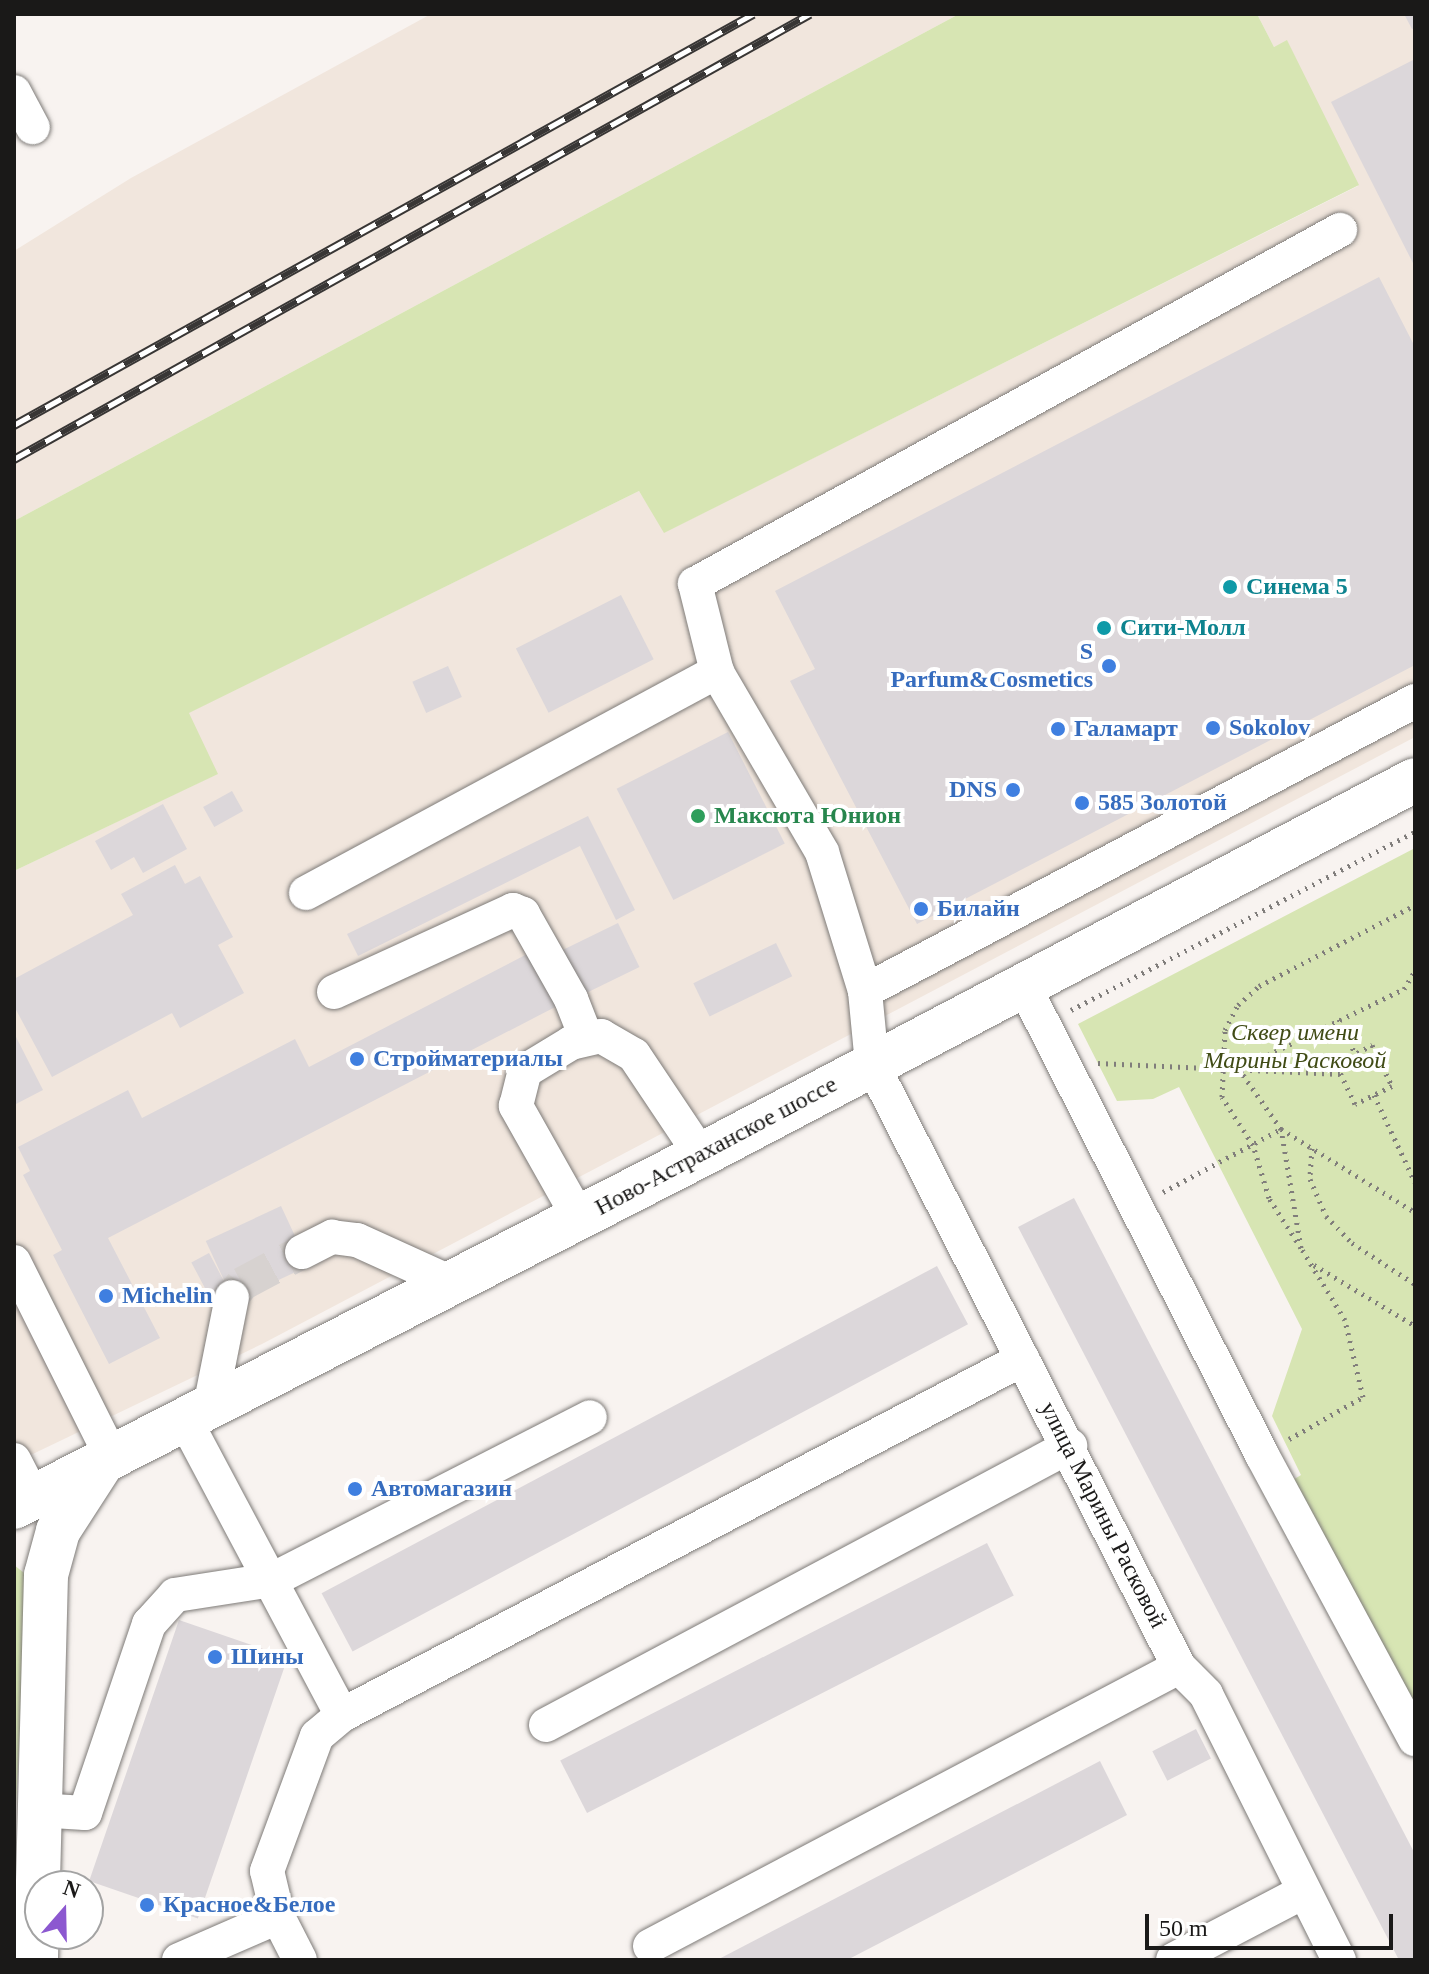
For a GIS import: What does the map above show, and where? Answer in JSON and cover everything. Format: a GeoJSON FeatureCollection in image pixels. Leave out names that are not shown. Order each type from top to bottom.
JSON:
{"type":"FeatureCollection","features":[{"type":"Feature","properties":{"kind":"main road","name":"Ново-Астраханское шоссе"},"geometry":{"type":"LineString","coordinates":[[20,1488],[107,1460],[701,1155],[1415,780]]}},
{"type":"Feature","properties":{"kind":"main road"},"geometry":{"type":"LineString","coordinates":[[36,1959],[37,1810],[46,1575],[58,1531],[107,1460]]}},
{"type":"Feature","properties":{"kind":"main road"},"geometry":{"type":"LineString","coordinates":[[14,1537],[46,1575]]}},
{"type":"Feature","properties":{"kind":"main road"},"geometry":{"type":"LineString","coordinates":[[14,1914],[36,1959]]}},
{"type":"Feature","properties":{"kind":"street"},"geometry":{"type":"LineString","coordinates":[[14,92],[33,127]]}},
{"type":"Feature","properties":{"kind":"street"},"geometry":{"type":"LineString","coordinates":[[872,1064],[865,991],[822,852],[717,672],[695,584],[1340,230]]}},
{"type":"Feature","properties":{"kind":"street"},"geometry":{"type":"LineString","coordinates":[[306,893],[717,672]]}},
{"type":"Feature","properties":{"kind":"street"},"geometry":{"type":"LineString","coordinates":[[865,991],[1415,701]]}},
{"type":"Feature","properties":{"kind":"street"},"geometry":{"type":"LineString","coordinates":[[334,992],[513,910],[530,926],[571,999],[586,1037]]}},
{"type":"Feature","properties":{"kind":"street"},"geometry":{"type":"LineString","coordinates":[[1024,986],[1262,1455],[1415,1739]]}},
{"type":"Feature","properties":{"kind":"street"},"geometry":{"type":"LineString","coordinates":[[579,1218],[516,1106],[525,1071],[586,1037],[616,1041],[634,1055],[701,1155]]}},
{"type":"Feature","properties":{"kind":"street","name":"улица Марины Расковой"},"geometry":{"type":"LineString","coordinates":[[872,1064],[1070,1446],[1179,1667],[1206,1694],[1339,1960]]}},
{"type":"Feature","properties":{"kind":"street"},"geometry":{"type":"LineString","coordinates":[[302,1252],[332,1237],[357,1240],[452,1283]]}},
{"type":"Feature","properties":{"kind":"street"},"geometry":{"type":"LineString","coordinates":[[14,1262],[107,1460]]}},
{"type":"Feature","properties":{"kind":"street"},"geometry":{"type":"LineString","coordinates":[[232,1297],[197,1414],[272,1580],[342,1715]]}},
{"type":"Feature","properties":{"kind":"street"},"geometry":{"type":"LineString","coordinates":[[300,1960],[278,1917],[267,1871],[317,1736],[342,1715],[1023,1359]]}},
{"type":"Feature","properties":{"kind":"street"},"geometry":{"type":"LineString","coordinates":[[37,1810],[85,1813],[149,1624],[175,1595],[272,1580],[590,1417]]}},
{"type":"Feature","properties":{"kind":"street"},"geometry":{"type":"LineString","coordinates":[[546,1725],[1070,1446]]}},
{"type":"Feature","properties":{"kind":"street"},"geometry":{"type":"LineString","coordinates":[[650,1946],[1179,1667]]}},
{"type":"Feature","properties":{"kind":"street"},"geometry":{"type":"LineString","coordinates":[[1173,1960],[1303,1892]]}},
{"type":"Feature","properties":{"kind":"street"},"geometry":{"type":"LineString","coordinates":[[179,1960],[278,1917]]}},
{"type":"Feature","properties":{"kind":"path"},"geometry":{"type":"LineString","coordinates":[[1043,1024],[1415,832]]}},
{"type":"Feature","properties":{"kind":"path"},"geometry":{"type":"LineString","coordinates":[[1262,1455],[1363,1397],[1345,1320],[1269,1198],[1253,1145],[1222,1097],[1220,1069],[1225,1030],[1238,1005],[1259,986],[1415,905]]}},
{"type":"Feature","properties":{"kind":"path"},"geometry":{"type":"LineString","coordinates":[[1239,1069],[1404,989],[1413,979],[1415,971]]}},
{"type":"Feature","properties":{"kind":"path"},"geometry":{"type":"LineString","coordinates":[[1339,1019],[1355,1054]]}},
{"type":"Feature","properties":{"kind":"path"},"geometry":{"type":"LineString","coordinates":[[1372,1045],[1392,1086],[1355,1104],[1336,1064],[1355,1054],[1372,1045]]}},
{"type":"Feature","properties":{"kind":"path"},"geometry":{"type":"LineString","coordinates":[[1061,1062],[1340,1074]]}},
{"type":"Feature","properties":{"kind":"path"},"geometry":{"type":"LineString","coordinates":[[1239,1069],[1281,1129],[1415,1212]]}},
{"type":"Feature","properties":{"kind":"path"},"geometry":{"type":"LineString","coordinates":[[1374,1095],[1415,1182]]}},
{"type":"Feature","properties":{"kind":"path"},"geometry":{"type":"LineString","coordinates":[[1135,1206],[1281,1129]]}},
{"type":"Feature","properties":{"kind":"path"},"geometry":{"type":"LineString","coordinates":[[1281,1129],[1301,1248],[1318,1270],[1415,1326]]}},
{"type":"Feature","properties":{"kind":"path"},"geometry":{"type":"LineString","coordinates":[[1312,1148],[1310,1179],[1326,1216],[1352,1243],[1415,1284]]}},
{"type":"Feature","properties":{"kind":"shaded area"},"geometry":{"type":"Polygon","coordinates":[[[431,14],[959,14],[14,521],[14,251],[131,178],[431,14]]]}},
{"type":"Feature","properties":{"kind":"shaded area"},"geometry":{"type":"Polygon","coordinates":[[[1257,14],[1415,14],[1415,737],[262,1344],[14,1463],[14,871],[217,774],[188,713],[639,491],[665,532],[1358,186],[1287,41],[1274,47],[1257,14]]]}},
{"type":"Feature","properties":{"kind":"green space"},"geometry":{"type":"Polygon","coordinates":[[[959,14],[1257,14],[1274,47],[1287,40],[1359,185],[664,533],[639,491],[189,713],[218,774],[14,871],[14,521],[959,14]]]}},
{"type":"Feature","properties":{"kind":"green space","name":"Сквер имени Марины Расковой"},"geometry":{"type":"Polygon","coordinates":[[[1415,848],[1415,1725],[1283,1486],[1301,1475],[1272,1416],[1302,1329],[1179,1087],[1153,1099],[1117,1101],[1078,1024],[1415,848]]]}},
{"type":"Feature","properties":{"kind":"green space"},"geometry":{"type":"Polygon","coordinates":[[[14,1565],[28,1576],[14,1843],[14,1565]]]}},
{"type":"Feature","properties":{"kind":"building"},"geometry":{"type":"Polygon","coordinates":[[[1404,14],[1415,14],[1415,28],[1412,29],[1404,14]]]}},
{"type":"Feature","properties":{"kind":"building"},"geometry":{"type":"Polygon","coordinates":[[[1415,59],[1415,267],[1331,102],[1415,59]]]}},
{"type":"Feature","properties":{"kind":"building","name":"Сити-Молл"},"geometry":{"type":"Polygon","coordinates":[[[1379,277],[1415,347],[1415,665],[917,924],[790,681],[815,669],[775,591],[1379,277]]]}},
{"type":"Feature","properties":{"kind":"building"},"geometry":{"type":"Polygon","coordinates":[[[621,595],[654,659],[549,713],[516,649],[621,595]]]}},
{"type":"Feature","properties":{"kind":"building"},"geometry":{"type":"Polygon","coordinates":[[[448,666],[462,697],[426,713],[412,682],[448,666]]]}},
{"type":"Feature","properties":{"kind":"building"},"geometry":{"type":"Polygon","coordinates":[[[728,732],[785,843],[673,900],[617,789],[728,732]]]}},
{"type":"Feature","properties":{"kind":"building"},"geometry":{"type":"Polygon","coordinates":[[[232,791],[243,811],[214,827],[203,807],[232,791]]]}},
{"type":"Feature","properties":{"kind":"building"},"geometry":{"type":"Polygon","coordinates":[[[163,804],[187,849],[143,873],[134,857],[111,870],[95,841],[163,804]]]}},
{"type":"Feature","properties":{"kind":"building"},"geometry":{"type":"Polygon","coordinates":[[[588,816],[635,910],[616,920],[580,846],[358,956],[347,934],[588,816]]]}},
{"type":"Feature","properties":{"kind":"building"},"geometry":{"type":"Polygon","coordinates":[[[175,865],[185,884],[200,876],[233,937],[218,945],[244,993],[180,1028],[172,1013],[52,1077],[14,1006],[14,979],[133,915],[121,894],[175,865]]]}},
{"type":"Feature","properties":{"kind":"building"},"geometry":{"type":"Polygon","coordinates":[[[618,923],[639,967],[585,994],[563,950],[618,923]]]}},
{"type":"Feature","properties":{"kind":"building"},"geometry":{"type":"Polygon","coordinates":[[[776,943],[792,976],[710,1017],[693,983],[776,943]]]}},
{"type":"Feature","properties":{"kind":"building"},"geometry":{"type":"Polygon","coordinates":[[[533,951],[561,1004],[108,1238],[160,1338],[109,1364],[53,1255],[62,1250],[23,1175],[30,1171],[18,1147],[128,1090],[142,1118],[295,1039],[309,1067],[533,951]]]}},
{"type":"Feature","properties":{"kind":"building"},"geometry":{"type":"Polygon","coordinates":[[[14,1033],[43,1090],[14,1105],[14,1033]]]}},
{"type":"Feature","properties":{"kind":"building"},"geometry":{"type":"Polygon","coordinates":[[[1074,1198],[1415,1854],[1415,1960],[1399,1960],[1018,1227],[1074,1198]]]}},
{"type":"Feature","properties":{"kind":"building"},"geometry":{"type":"Polygon","coordinates":[[[281,1206],[309,1266],[234,1301],[206,1241],[281,1206]]]}},
{"type":"Feature","properties":{"kind":"building"},"geometry":{"type":"Polygon","coordinates":[[[209,1253],[227,1287],[209,1296],[191,1262],[209,1253]]]}},
{"type":"Feature","properties":{"kind":"building"},"geometry":{"type":"Polygon","coordinates":[[[937,1266],[968,1324],[353,1651],[322,1593],[937,1266]]]}},
{"type":"Feature","properties":{"kind":"building"},"geometry":{"type":"Polygon","coordinates":[[[987,1543],[1014,1596],[587,1813],[560,1760],[987,1543]]]}},
{"type":"Feature","properties":{"kind":"building"},"geometry":{"type":"Polygon","coordinates":[[[179,1620],[288,1657],[198,1918],[104,1886],[104,1870],[93,1870],[179,1620]]]}},
{"type":"Feature","properties":{"kind":"building"},"geometry":{"type":"Polygon","coordinates":[[[1196,1729],[1211,1758],[1167,1781],[1152,1751],[1196,1729]]]}},
{"type":"Feature","properties":{"kind":"building"},"geometry":{"type":"Polygon","coordinates":[[[1100,1761],[1127,1815],[847,1960],[717,1960],[1100,1761]]]}},
{"type":"Feature","properties":{"kind":"tunnel"},"geometry":{"type":"LineString","coordinates":[[232,1297],[242,1284],[302,1252]]}},
{"type":"Feature","properties":{"kind":"railway"},"geometry":{"type":"LineString","coordinates":[[14,425],[753,14]]}},
{"type":"Feature","properties":{"kind":"railway"},"geometry":{"type":"LineString","coordinates":[[14,459],[810,14]]}},
{"type":"Feature","properties":{"kind":"place","name":"Синема 5"},"geometry":{"type":"Point","coordinates":[1230,587]}},
{"type":"Feature","properties":{"kind":"place","name":"Сити-Молл"},"geometry":{"type":"Point","coordinates":[1104,628]}},
{"type":"Feature","properties":{"kind":"place","name":"S Parfum&Cosmetics"},"geometry":{"type":"Point","coordinates":[1109,666]}},
{"type":"Feature","properties":{"kind":"place","name":"Sokolov"},"geometry":{"type":"Point","coordinates":[1213,728]}},
{"type":"Feature","properties":{"kind":"place","name":"Галамарт"},"geometry":{"type":"Point","coordinates":[1058,729]}},
{"type":"Feature","properties":{"kind":"place","name":"DNS"},"geometry":{"type":"Point","coordinates":[1013,790]}},
{"type":"Feature","properties":{"kind":"place","name":"585 Золотой"},"geometry":{"type":"Point","coordinates":[1082,803]}},
{"type":"Feature","properties":{"kind":"place","name":"Максюта Юнион"},"geometry":{"type":"Point","coordinates":[698,816]}},
{"type":"Feature","properties":{"kind":"place","name":"Билайн"},"geometry":{"type":"Point","coordinates":[921,909]}},
{"type":"Feature","properties":{"kind":"place","name":"Стройматериалы"},"geometry":{"type":"Point","coordinates":[357,1059]}},
{"type":"Feature","properties":{"kind":"place","name":"Michelin"},"geometry":{"type":"Point","coordinates":[106,1296]}},
{"type":"Feature","properties":{"kind":"place","name":"Автомагазин"},"geometry":{"type":"Point","coordinates":[355,1489]}},
{"type":"Feature","properties":{"kind":"place","name":"Шины"},"geometry":{"type":"Point","coordinates":[215,1657]}},
{"type":"Feature","properties":{"kind":"place","name":"Красное&Белое"},"geometry":{"type":"Point","coordinates":[147,1905]}}]}
